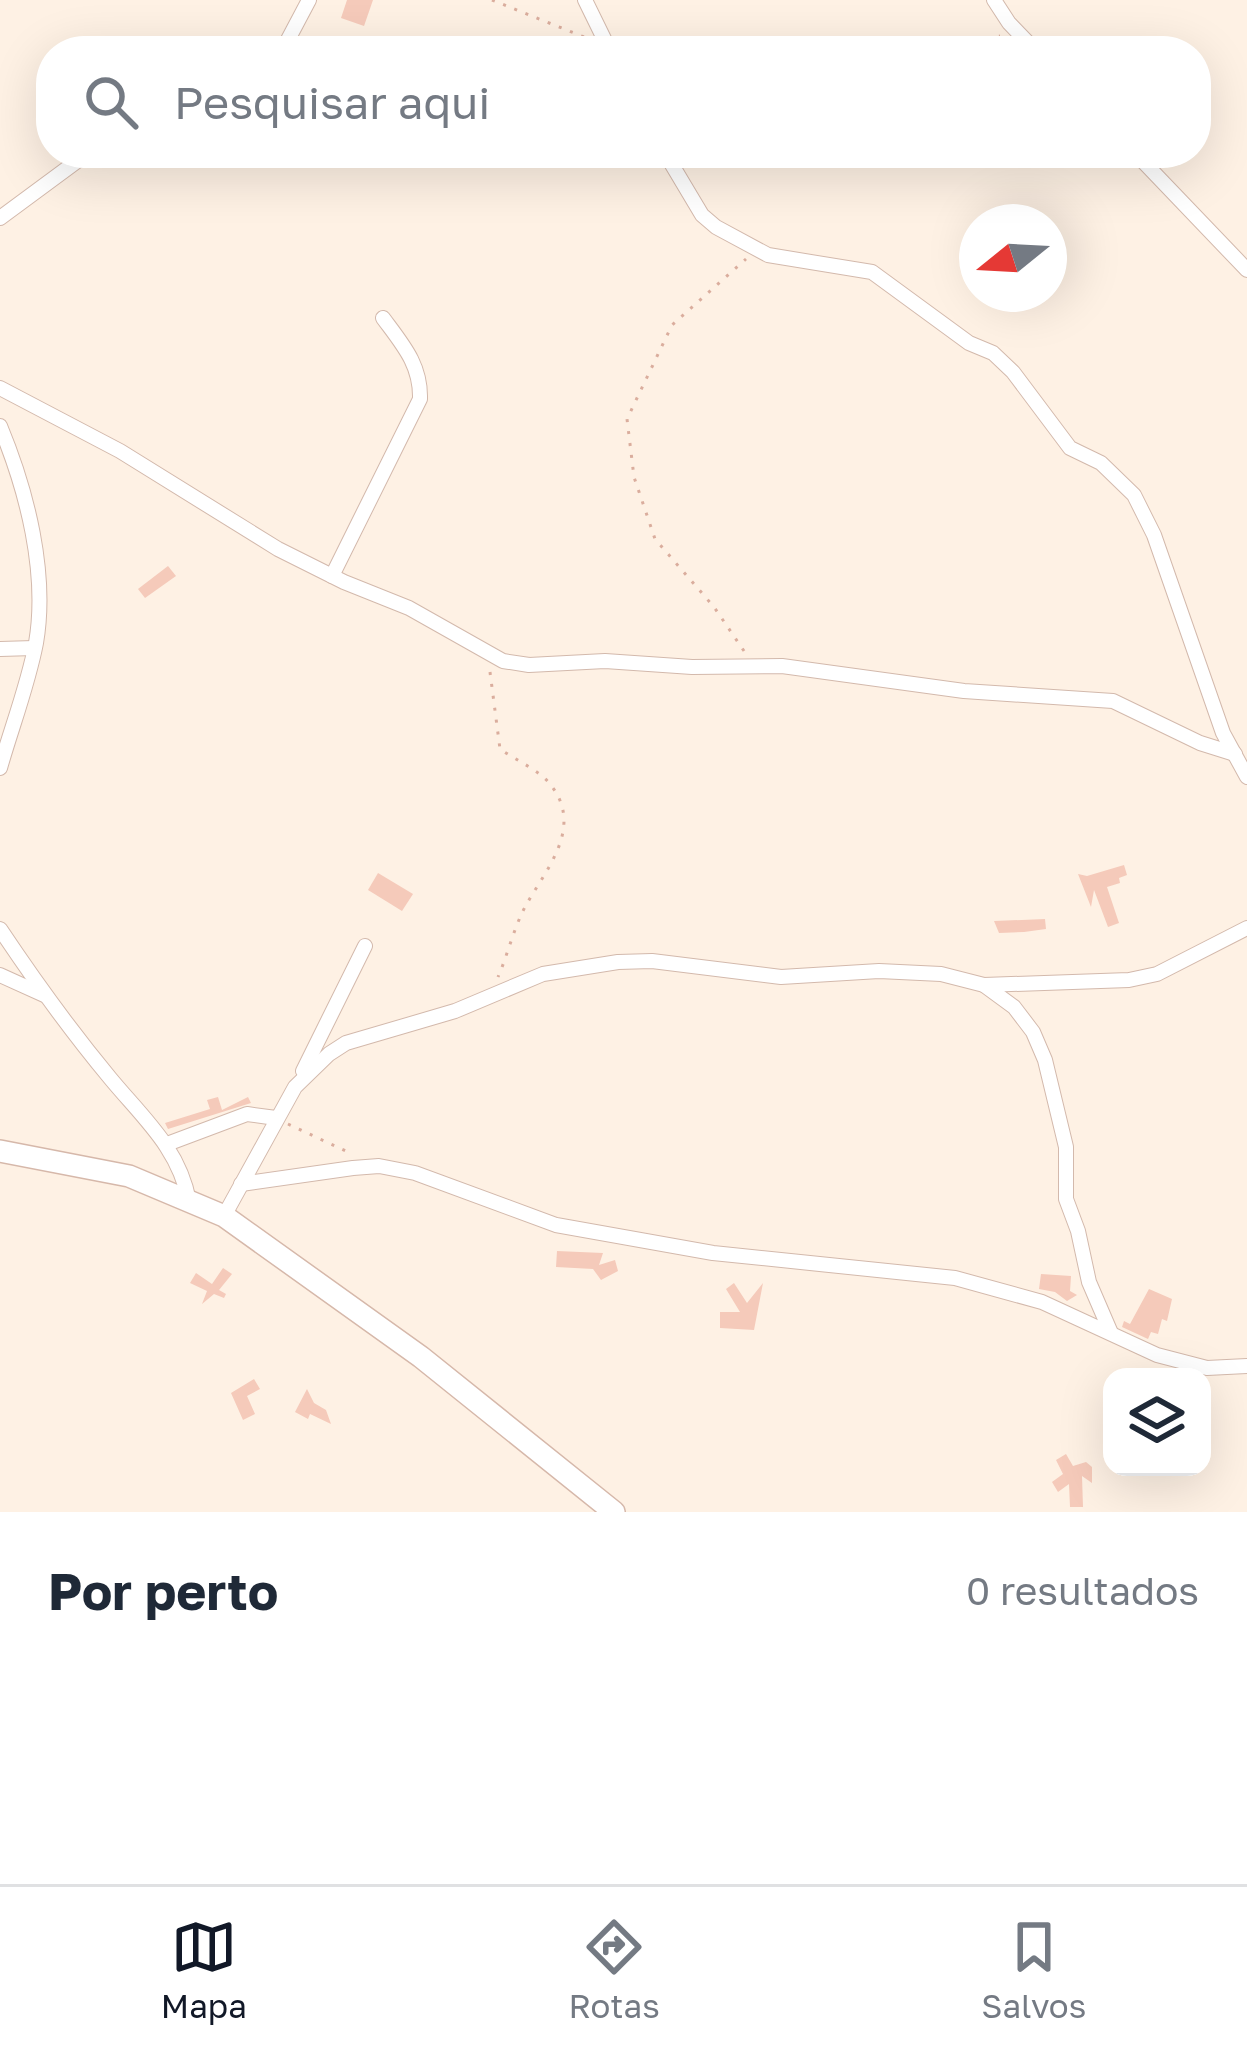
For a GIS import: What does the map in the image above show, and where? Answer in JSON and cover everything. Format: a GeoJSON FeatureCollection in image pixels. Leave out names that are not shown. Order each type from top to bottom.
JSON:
{"type":"FeatureCollection","features":[{"type":"Feature","properties":{"kind":"street"},"geometry":{"type":"LineString","coordinates":[[291,36],[309,0]]}},
{"type":"Feature","properties":{"kind":"street"},"geometry":{"type":"LineString","coordinates":[[585,0],[602,36]]}},
{"type":"Feature","properties":{"kind":"street"},"geometry":{"type":"LineString","coordinates":[[994,0],[1020,34]]}},
{"type":"Feature","properties":{"kind":"street"},"geometry":{"type":"LineString","coordinates":[[0,218],[68,168]]}},
{"type":"Feature","properties":{"kind":"street"},"geometry":{"type":"LineString","coordinates":[[673,168],[702,215],[756,249],[872,272],[969,343],[993,353],[1070,448],[1101,463],[1134,495],[1154,535],[1223,733],[1247,777]]}},
{"type":"Feature","properties":{"kind":"street"},"geometry":{"type":"LineString","coordinates":[[1149,168],[1247,270]]}},
{"type":"Feature","properties":{"kind":"street"},"geometry":{"type":"LineString","coordinates":[[332,576],[420,399],[410,353],[383,318]]}},
{"type":"Feature","properties":{"kind":"street"},"geometry":{"type":"LineString","coordinates":[[2,392],[120,452],[278,548],[410,608],[503,661],[754,665],[1008,696],[1113,701],[1200,743],[1235,754]]}},
{"type":"Feature","properties":{"kind":"street"},"geometry":{"type":"LineString","coordinates":[[0,426],[24,497],[39,583],[34,648],[0,768]]}},
{"type":"Feature","properties":{"kind":"street"},"geometry":{"type":"LineString","coordinates":[[0,649],[34,648]]}},
{"type":"Feature","properties":{"kind":"street"},"geometry":{"type":"LineString","coordinates":[[295,1087],[346,1043],[419,1024],[543,974],[617,962],[652,962],[781,977],[941,974],[984,985],[1129,980],[1157,974],[1247,928]]}},
{"type":"Feature","properties":{"kind":"street"},"geometry":{"type":"LineString","coordinates":[[0,929],[111,1080],[167,1144],[186,1183],[189,1201]]}},
{"type":"Feature","properties":{"kind":"street"},"geometry":{"type":"LineString","coordinates":[[224,1216],[365,946]]}},
{"type":"Feature","properties":{"kind":"street"},"geometry":{"type":"LineString","coordinates":[[0,975],[49,998]]}},
{"type":"Feature","properties":{"kind":"street"},"geometry":{"type":"LineString","coordinates":[[984,985],[1014,1007],[1034,1032],[1045,1060],[1066,1147],[1066,1199],[1089,1282],[1111,1334]]}},
{"type":"Feature","properties":{"kind":"street"},"geometry":{"type":"LineString","coordinates":[[167,1144],[248,1114],[276,1118]]}},
{"type":"Feature","properties":{"kind":"street"},"geometry":{"type":"LineString","coordinates":[[0,1151],[129,1175],[224,1216],[421,1357],[614,1512]]}},
{"type":"Feature","properties":{"kind":"street"},"geometry":{"type":"LineString","coordinates":[[241,1184],[379,1166],[416,1173],[514,1212],[606,1237],[776,1261],[955,1278],[1042,1302],[1157,1354],[1207,1368],[1247,1366]]}},
{"type":"Feature","properties":{"kind":"path"},"geometry":{"type":"LineString","coordinates":[[492,0],[577,36]]}},
{"type":"Feature","properties":{"kind":"path"},"geometry":{"type":"LineString","coordinates":[[1004,36],[1020,34]]}},
{"type":"Feature","properties":{"kind":"path"},"geometry":{"type":"LineString","coordinates":[[754,665],[714,607],[655,539],[634,477],[627,419],[672,326],[756,249]]}},
{"type":"Feature","properties":{"kind":"path"},"geometry":{"type":"LineString","coordinates":[[485,998],[526,904],[561,844],[563,814],[554,788],[500,749],[489,652]]}},
{"type":"Feature","properties":{"kind":"path"},"geometry":{"type":"LineString","coordinates":[[276,1118],[379,1166]]}},
{"type":"Feature","properties":{"kind":"building"},"geometry":{"type":"Polygon","coordinates":[[[347,0],[373,0],[364,26],[341,18],[347,0]]]}},
{"type":"Feature","properties":{"kind":"building"},"geometry":{"type":"Polygon","coordinates":[[[168,566],[176,576],[145,598],[138,589],[168,566]]]}},
{"type":"Feature","properties":{"kind":"building"},"geometry":{"type":"Polygon","coordinates":[[[1124,865],[1127,875],[1107,887],[1119,923],[1108,927],[1094,890],[1091,907],[1078,874],[1087,876],[1124,865]]]}},
{"type":"Feature","properties":{"kind":"building"},"geometry":{"type":"Polygon","coordinates":[[[378,873],[413,894],[402,911],[368,890],[378,873]]]}},
{"type":"Feature","properties":{"kind":"building"},"geometry":{"type":"Polygon","coordinates":[[[1045,919],[1046,929],[999,933],[994,921],[1045,919]]]}},
{"type":"Feature","properties":{"kind":"building"},"geometry":{"type":"Polygon","coordinates":[[[218,1097],[222,1110],[248,1097],[251,1103],[168,1129],[165,1123],[210,1109],[207,1100],[218,1097]]]}},
{"type":"Feature","properties":{"kind":"building"},"geometry":{"type":"Polygon","coordinates":[[[557,1251],[603,1253],[599,1265],[615,1260],[618,1271],[601,1280],[593,1269],[556,1267],[557,1251]]]}},
{"type":"Feature","properties":{"kind":"building"},"geometry":{"type":"Polygon","coordinates":[[[223,1268],[232,1274],[219,1290],[226,1294],[224,1298],[214,1294],[202,1304],[207,1291],[190,1283],[196,1273],[212,1284],[223,1268]]]}},
{"type":"Feature","properties":{"kind":"building"},"geometry":{"type":"Polygon","coordinates":[[[1041,1274],[1071,1276],[1070,1291],[1077,1295],[1067,1301],[1039,1289],[1041,1274]]]}},
{"type":"Feature","properties":{"kind":"building"},"geometry":{"type":"Polygon","coordinates":[[[734,1283],[747,1303],[763,1283],[754,1330],[720,1328],[720,1312],[740,1312],[726,1289],[734,1283]]]}},
{"type":"Feature","properties":{"kind":"building"},"geometry":{"type":"Polygon","coordinates":[[[1149,1289],[1172,1299],[1167,1321],[1162,1319],[1158,1334],[1151,1332],[1148,1339],[1122,1327],[1124,1321],[1130,1324],[1149,1289]]]}},
{"type":"Feature","properties":{"kind":"building"},"geometry":{"type":"Polygon","coordinates":[[[254,1379],[260,1389],[247,1396],[255,1414],[243,1420],[231,1393],[254,1379]]]}},
{"type":"Feature","properties":{"kind":"building"},"geometry":{"type":"Polygon","coordinates":[[[307,1389],[314,1403],[326,1410],[331,1424],[295,1412],[307,1389]]]}},
{"type":"Feature","properties":{"kind":"building"},"geometry":{"type":"Polygon","coordinates":[[[1066,1454],[1073,1466],[1086,1462],[1092,1467],[1092,1483],[1082,1476],[1083,1507],[1070,1507],[1069,1484],[1058,1492],[1052,1482],[1063,1474],[1056,1460],[1066,1454]]]}}]}
